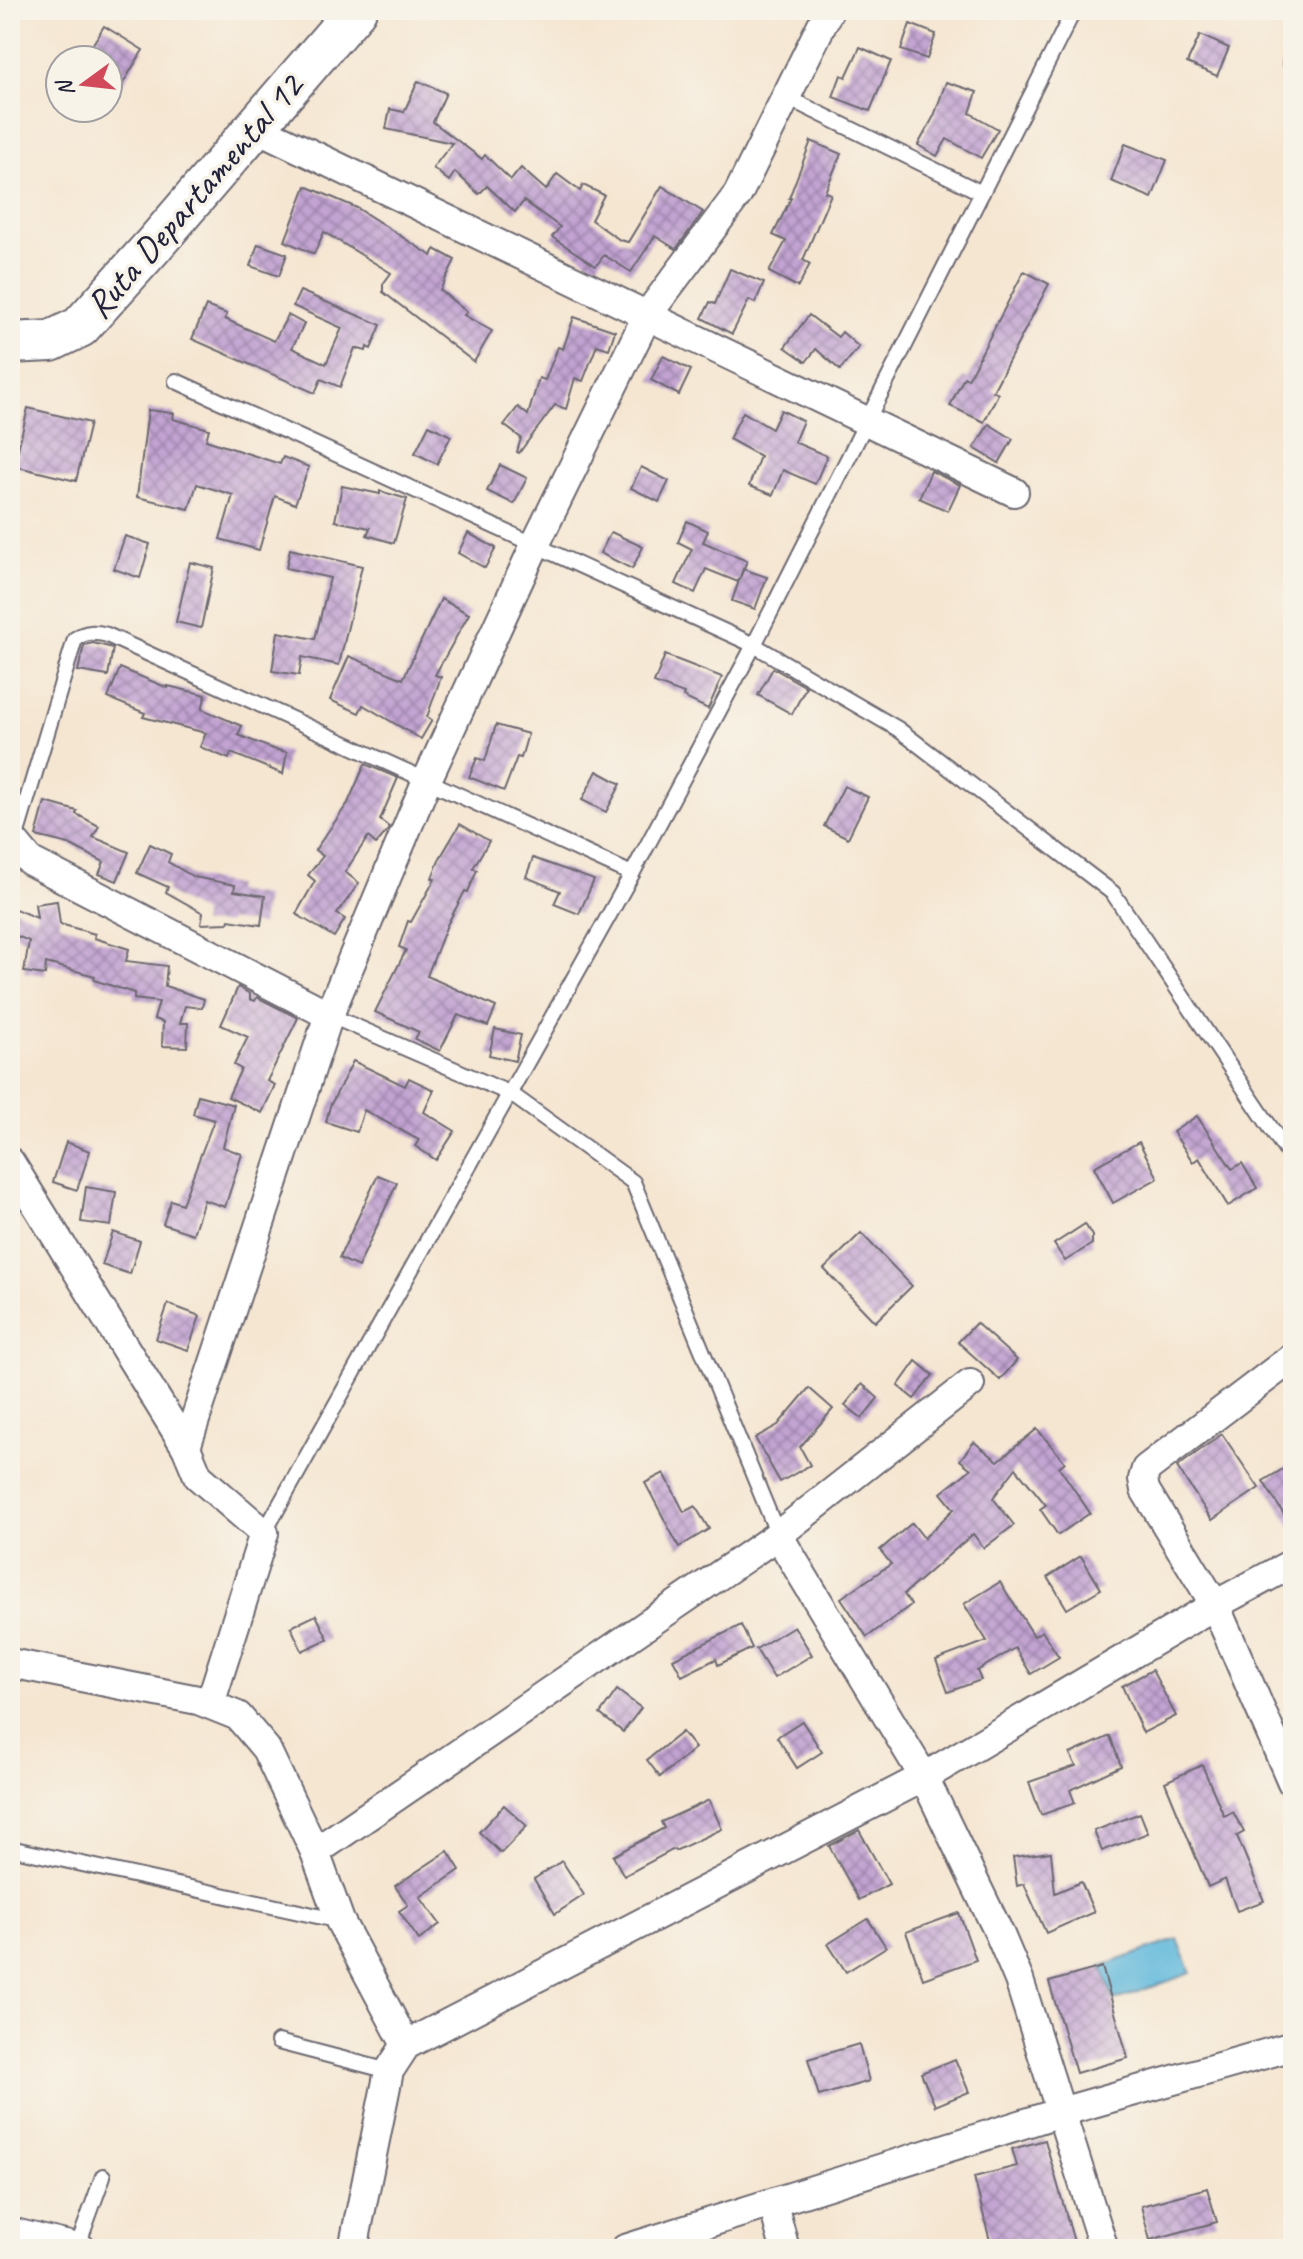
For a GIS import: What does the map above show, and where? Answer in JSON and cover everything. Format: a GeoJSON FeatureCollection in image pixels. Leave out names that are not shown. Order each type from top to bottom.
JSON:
{"type":"FeatureCollection","features":[{"type":"Feature","properties":{"kind":"main road","name":"Ruta Departamental 12"},"geometry":{"type":"LineString","coordinates":[[10,343],[51,341],[80,327],[356,10]]}},
{"type":"Feature","properties":{"kind":"street"},"geometry":{"type":"LineString","coordinates":[[186,1447],[329,1015],[427,780],[535,545],[648,314],[738,194],[829,10]]}},
{"type":"Feature","properties":{"kind":"street"},"geometry":{"type":"LineString","coordinates":[[255,127],[1014,492]]}},
{"type":"Feature","properties":{"kind":"street"},"geometry":{"type":"LineString","coordinates":[[11,844],[30,861],[329,1015]]}},
{"type":"Feature","properties":{"kind":"street"},"geometry":{"type":"LineString","coordinates":[[10,1162],[186,1447],[198,1476],[264,1533],[210,1704]]}},
{"type":"Feature","properties":{"kind":"street"},"geometry":{"type":"LineString","coordinates":[[1292,1782],[1215,1605],[1145,1490],[1143,1479],[1146,1469],[1293,1357]]}},
{"type":"Feature","properties":{"kind":"street"},"geometry":{"type":"LineString","coordinates":[[315,1852],[778,1535],[970,1384]]}},
{"type":"Feature","properties":{"kind":"street"},"geometry":{"type":"LineString","coordinates":[[778,1535],[924,1777],[1019,1980],[1104,2249]]}},
{"type":"Feature","properties":{"kind":"street"},"geometry":{"type":"LineString","coordinates":[[353,2249],[389,2071],[406,2045],[924,1777],[1215,1605],[1293,1563]]}},
{"type":"Feature","properties":{"kind":"street"},"geometry":{"type":"LineString","coordinates":[[10,1663],[210,1704],[238,1716],[266,1749],[315,1852],[340,1921],[406,2045]]}},
{"type":"Feature","properties":{"kind":"street"},"geometry":{"type":"LineString","coordinates":[[625,2249],[1061,2112],[1293,2046]]}},
{"type":"Feature","properties":{"kind":"street"},"geometry":{"type":"LineString","coordinates":[[773,2204],[785,2249]]}},
{"type":"Feature","properties":{"kind":"street"},"geometry":{"type":"LineString","coordinates":[[10,2232],[78,2249]]}},
{"type":"Feature","properties":{"kind":"lane"},"geometry":{"type":"LineString","coordinates":[[264,1533],[511,1094],[754,645],[1074,10]]}},
{"type":"Feature","properties":{"kind":"lane"},"geometry":{"type":"LineString","coordinates":[[786,97],[982,193]]}},
{"type":"Feature","properties":{"kind":"lane"},"geometry":{"type":"LineString","coordinates":[[176,381],[754,645],[898,729],[1113,893],[1293,1161]]}},
{"type":"Feature","properties":{"kind":"lane"},"geometry":{"type":"LineString","coordinates":[[11,844],[75,639],[87,633],[107,635],[632,874]]}},
{"type":"Feature","properties":{"kind":"lane"},"geometry":{"type":"LineString","coordinates":[[329,1015],[511,1094],[633,1182],[778,1535]]}},
{"type":"Feature","properties":{"kind":"lane"},"geometry":{"type":"LineString","coordinates":[[10,1848],[340,1921]]}},
{"type":"Feature","properties":{"kind":"lane"},"geometry":{"type":"LineString","coordinates":[[278,2042],[389,2071]]}},
{"type":"Feature","properties":{"kind":"lane"},"geometry":{"type":"LineString","coordinates":[[78,2249],[103,2176]]}},
{"type":"Feature","properties":{"kind":"water"},"geometry":{"type":"Polygon","coordinates":[[[1178,1939],[1191,1973],[1114,2001],[1102,1966],[1178,1939]]]}},
{"type":"Feature","properties":{"kind":"building"},"geometry":{"type":"Polygon","coordinates":[[[910,24],[936,34],[927,59],[901,50],[910,24]]]}},
{"type":"Feature","properties":{"kind":"building"},"geometry":{"type":"Polygon","coordinates":[[[104,26],[143,50],[124,81],[124,44],[93,44],[104,26]]]}},
{"type":"Feature","properties":{"kind":"building"},"geometry":{"type":"Polygon","coordinates":[[[1200,35],[1229,48],[1217,76],[1187,63],[1200,35]]]}},
{"type":"Feature","properties":{"kind":"building"},"geometry":{"type":"Polygon","coordinates":[[[860,47],[891,61],[870,111],[833,97],[841,75],[846,77],[860,47]]]}},
{"type":"Feature","properties":{"kind":"building"},"geometry":{"type":"Polygon","coordinates":[[[418,81],[446,93],[433,122],[482,159],[485,155],[511,180],[521,168],[546,190],[557,174],[580,191],[583,185],[604,195],[591,220],[620,240],[628,242],[662,186],[703,212],[676,249],[655,236],[631,272],[604,255],[596,266],[552,237],[560,227],[524,201],[515,212],[487,186],[479,194],[455,172],[449,181],[433,168],[452,143],[386,129],[390,109],[404,112],[418,81]]]}},
{"type":"Feature","properties":{"kind":"building"},"geometry":{"type":"Polygon","coordinates":[[[946,82],[977,92],[970,113],[998,129],[981,158],[947,139],[937,156],[918,145],[934,116],[946,82]]]}},
{"type":"Feature","properties":{"kind":"building"},"geometry":{"type":"Polygon","coordinates":[[[811,141],[841,154],[825,192],[831,194],[803,260],[810,264],[798,287],[769,272],[786,241],[773,235],[791,198],[811,141]]]}},
{"type":"Feature","properties":{"kind":"building"},"geometry":{"type":"Polygon","coordinates":[[[1125,144],[1167,160],[1152,198],[1111,181],[1125,144]]]}},
{"type":"Feature","properties":{"kind":"building"},"geometry":{"type":"Polygon","coordinates":[[[306,186],[357,208],[432,256],[435,249],[455,260],[440,290],[467,312],[464,315],[492,331],[474,362],[383,292],[383,284],[391,273],[324,232],[314,254],[285,241],[306,186]]]}},
{"type":"Feature","properties":{"kind":"building"},"geometry":{"type":"Polygon","coordinates":[[[258,244],[287,254],[279,276],[250,266],[258,244]]]}},
{"type":"Feature","properties":{"kind":"building"},"geometry":{"type":"Polygon","coordinates":[[[730,269],[764,283],[755,303],[749,300],[732,334],[702,318],[710,302],[715,304],[730,269]]]}},
{"type":"Feature","properties":{"kind":"building"},"geometry":{"type":"Polygon","coordinates":[[[1024,271],[1049,284],[993,391],[998,394],[984,422],[950,406],[964,377],[968,379],[1024,271]]]}},
{"type":"Feature","properties":{"kind":"building"},"geometry":{"type":"Polygon","coordinates":[[[300,291],[381,325],[371,349],[355,348],[340,387],[321,379],[315,393],[192,339],[206,306],[227,314],[225,319],[274,341],[288,315],[304,324],[292,348],[326,364],[342,328],[293,306],[300,291]]]}},
{"type":"Feature","properties":{"kind":"building"},"geometry":{"type":"Polygon","coordinates":[[[809,315],[838,337],[842,332],[859,347],[840,370],[816,349],[806,362],[785,347],[809,315]]]}},
{"type":"Feature","properties":{"kind":"building"},"geometry":{"type":"Polygon","coordinates":[[[574,317],[615,331],[609,349],[597,345],[583,381],[575,378],[566,409],[555,405],[519,453],[521,438],[504,425],[518,407],[528,415],[539,378],[545,380],[558,347],[563,349],[574,317]]]}},
{"type":"Feature","properties":{"kind":"building"},"geometry":{"type":"Polygon","coordinates":[[[663,356],[691,370],[679,395],[651,380],[663,356]]]}},
{"type":"Feature","properties":{"kind":"building"},"geometry":{"type":"Polygon","coordinates":[[[28,408],[90,423],[76,481],[14,466],[28,408]]]}},
{"type":"Feature","properties":{"kind":"building"},"geometry":{"type":"Polygon","coordinates":[[[148,410],[174,413],[173,419],[209,429],[206,440],[280,464],[283,457],[309,467],[295,504],[275,496],[259,550],[220,539],[233,495],[197,484],[189,509],[137,497],[148,410]]]}},
{"type":"Feature","properties":{"kind":"building"},"geometry":{"type":"Polygon","coordinates":[[[781,410],[803,421],[794,442],[827,456],[815,484],[783,470],[773,495],[749,486],[760,456],[729,439],[743,412],[772,429],[781,410]]]}},
{"type":"Feature","properties":{"kind":"building"},"geometry":{"type":"Polygon","coordinates":[[[989,424],[1013,439],[999,463],[974,448],[989,424]]]}},
{"type":"Feature","properties":{"kind":"building"},"geometry":{"type":"Polygon","coordinates":[[[429,425],[451,436],[437,464],[415,453],[429,425]]]}},
{"type":"Feature","properties":{"kind":"building"},"geometry":{"type":"Polygon","coordinates":[[[500,465],[527,478],[514,504],[487,491],[500,465]]]}},
{"type":"Feature","properties":{"kind":"building"},"geometry":{"type":"Polygon","coordinates":[[[641,467],[669,481],[659,502],[631,488],[641,467]]]}},
{"type":"Feature","properties":{"kind":"building"},"geometry":{"type":"Polygon","coordinates":[[[931,471],[960,485],[948,511],[919,498],[931,471]]]}},
{"type":"Feature","properties":{"kind":"building"},"geometry":{"type":"Polygon","coordinates":[[[342,486],[380,494],[380,491],[407,499],[394,543],[367,535],[370,528],[335,521],[342,486]]]}},
{"type":"Feature","properties":{"kind":"building"},"geometry":{"type":"Polygon","coordinates":[[[687,521],[708,531],[703,542],[747,561],[738,582],[706,569],[695,593],[676,584],[692,549],[678,542],[687,521]]]}},
{"type":"Feature","properties":{"kind":"building"},"geometry":{"type":"Polygon","coordinates":[[[611,532],[643,547],[632,569],[600,553],[611,532]]]}},
{"type":"Feature","properties":{"kind":"building"},"geometry":{"type":"Polygon","coordinates":[[[468,533],[496,548],[485,568],[458,553],[468,533]]]}},
{"type":"Feature","properties":{"kind":"building"},"geometry":{"type":"Polygon","coordinates":[[[125,536],[150,544],[140,578],[114,569],[125,536]]]}},
{"type":"Feature","properties":{"kind":"building"},"geometry":{"type":"Polygon","coordinates":[[[290,549],[362,566],[339,665],[302,657],[299,675],[272,671],[278,632],[315,639],[330,578],[286,568],[290,549]]]}},
{"type":"Feature","properties":{"kind":"building"},"geometry":{"type":"Polygon","coordinates":[[[190,562],[214,568],[201,628],[176,622],[190,562]]]}},
{"type":"Feature","properties":{"kind":"building"},"geometry":{"type":"Polygon","coordinates":[[[743,569],[767,577],[755,609],[732,601],[743,569]]]}},
{"type":"Feature","properties":{"kind":"building"},"geometry":{"type":"Polygon","coordinates":[[[441,599],[469,614],[435,675],[441,677],[427,717],[432,720],[421,739],[363,705],[359,713],[330,700],[349,656],[403,679],[441,599]]]}},
{"type":"Feature","properties":{"kind":"building"},"geometry":{"type":"Polygon","coordinates":[[[93,643],[113,648],[108,676],[78,671],[84,645],[93,643]]]}},
{"type":"Feature","properties":{"kind":"building"},"geometry":{"type":"Polygon","coordinates":[[[665,655],[722,677],[708,709],[683,697],[684,694],[654,683],[665,655]]]}},
{"type":"Feature","properties":{"kind":"building"},"geometry":{"type":"Polygon","coordinates":[[[120,668],[168,688],[206,695],[202,709],[242,726],[238,735],[287,752],[283,774],[231,753],[229,759],[200,747],[206,733],[143,717],[145,713],[108,698],[120,668]]]}},
{"type":"Feature","properties":{"kind":"building"},"geometry":{"type":"Polygon","coordinates":[[[773,668],[806,687],[792,714],[758,695],[773,668]]]}},
{"type":"Feature","properties":{"kind":"building"},"geometry":{"type":"Polygon","coordinates":[[[496,725],[528,734],[521,758],[517,757],[504,791],[469,777],[477,758],[485,761],[496,725]]]}},
{"type":"Feature","properties":{"kind":"building"},"geometry":{"type":"Polygon","coordinates":[[[365,764],[398,778],[380,820],[389,827],[388,830],[376,844],[368,837],[345,872],[359,883],[337,914],[345,919],[334,937],[296,914],[315,881],[308,875],[323,856],[315,850],[348,803],[365,764]]]}},
{"type":"Feature","properties":{"kind":"building"},"geometry":{"type":"Polygon","coordinates":[[[597,771],[621,784],[606,812],[582,800],[597,771]]]}},
{"type":"Feature","properties":{"kind":"building"},"geometry":{"type":"Polygon","coordinates":[[[844,786],[868,797],[848,838],[824,826],[844,786]]]}},
{"type":"Feature","properties":{"kind":"building"},"geometry":{"type":"Polygon","coordinates":[[[45,802],[77,811],[76,814],[99,826],[93,837],[129,852],[117,881],[99,874],[104,862],[69,844],[36,836],[45,802]]]}},
{"type":"Feature","properties":{"kind":"building"},"geometry":{"type":"Polygon","coordinates":[[[460,824],[489,841],[473,868],[477,870],[468,892],[465,891],[447,925],[427,976],[496,1007],[488,1026],[458,1015],[440,1051],[415,1039],[419,1032],[375,1012],[406,950],[399,947],[408,921],[411,922],[435,879],[432,878],[440,858],[460,824]]]}},
{"type":"Feature","properties":{"kind":"building"},"geometry":{"type":"Polygon","coordinates":[[[150,844],[171,854],[168,862],[194,877],[235,885],[234,891],[265,896],[261,925],[229,920],[228,923],[201,924],[203,913],[166,892],[168,887],[137,873],[150,844]]]}},
{"type":"Feature","properties":{"kind":"building"},"geometry":{"type":"Polygon","coordinates":[[[533,858],[594,880],[579,914],[554,904],[560,891],[526,877],[533,858]]]}},
{"type":"Feature","properties":{"kind":"building"},"geometry":{"type":"Polygon","coordinates":[[[57,901],[60,924],[95,934],[94,938],[129,949],[126,961],[167,966],[165,986],[204,999],[202,1008],[185,1006],[180,1023],[188,1023],[187,1047],[162,1046],[163,1022],[154,1019],[159,1002],[134,999],[134,993],[94,980],[95,976],[46,963],[45,975],[24,972],[29,941],[10,933],[10,907],[37,918],[35,904],[57,901]]]}},
{"type":"Feature","properties":{"kind":"building"},"geometry":{"type":"Polygon","coordinates":[[[238,987],[250,994],[250,999],[255,1001],[257,997],[298,1018],[267,1081],[275,1085],[262,1113],[228,1097],[241,1069],[234,1065],[248,1037],[221,1025],[238,987]]]}},
{"type":"Feature","properties":{"kind":"building"},"geometry":{"type":"Polygon","coordinates":[[[495,1029],[521,1035],[515,1061],[489,1055],[495,1029]]]}},
{"type":"Feature","properties":{"kind":"building"},"geometry":{"type":"Polygon","coordinates":[[[353,1061],[405,1086],[409,1078],[434,1090],[424,1112],[455,1131],[436,1160],[415,1146],[419,1140],[364,1110],[357,1132],[326,1122],[330,1106],[353,1061]]]}},
{"type":"Feature","properties":{"kind":"building"},"geometry":{"type":"Polygon","coordinates":[[[198,1095],[234,1105],[223,1147],[242,1154],[225,1207],[204,1200],[193,1234],[163,1224],[171,1200],[182,1204],[214,1120],[193,1114],[198,1095]]]}},
{"type":"Feature","properties":{"kind":"building"},"geometry":{"type":"Polygon","coordinates":[[[1197,1116],[1232,1169],[1242,1163],[1257,1188],[1228,1206],[1199,1158],[1193,1162],[1173,1132],[1197,1116]]]}},
{"type":"Feature","properties":{"kind":"building"},"geometry":{"type":"Polygon","coordinates":[[[66,1142],[90,1151],[77,1190],[53,1182],[66,1142]]]}},
{"type":"Feature","properties":{"kind":"building"},"geometry":{"type":"Polygon","coordinates":[[[1139,1142],[1158,1178],[1113,1203],[1094,1167],[1139,1142]]]}},
{"type":"Feature","properties":{"kind":"building"},"geometry":{"type":"Polygon","coordinates":[[[378,1175],[397,1183],[358,1267],[339,1258],[378,1175]]]}},
{"type":"Feature","properties":{"kind":"building"},"geometry":{"type":"Polygon","coordinates":[[[86,1187],[116,1192],[111,1226],[81,1222],[86,1187]]]}},
{"type":"Feature","properties":{"kind":"building"},"geometry":{"type":"Polygon","coordinates":[[[1085,1224],[1092,1236],[1092,1244],[1065,1261],[1054,1244],[1085,1224]]]}},
{"type":"Feature","properties":{"kind":"building"},"geometry":{"type":"Polygon","coordinates":[[[113,1232],[140,1241],[130,1274],[102,1265],[113,1232]]]}},
{"type":"Feature","properties":{"kind":"building"},"geometry":{"type":"Polygon","coordinates":[[[861,1233],[912,1286],[875,1322],[824,1269],[861,1233]]]}},
{"type":"Feature","properties":{"kind":"building"},"geometry":{"type":"Polygon","coordinates":[[[168,1304],[200,1316],[188,1350],[156,1339],[168,1304]]]}},
{"type":"Feature","properties":{"kind":"building"},"geometry":{"type":"Polygon","coordinates":[[[976,1323],[1017,1360],[1000,1380],[958,1342],[976,1323]]]}},
{"type":"Feature","properties":{"kind":"building"},"geometry":{"type":"Polygon","coordinates":[[[916,1361],[933,1375],[914,1399],[898,1386],[916,1361]]]}},
{"type":"Feature","properties":{"kind":"building"},"geometry":{"type":"Polygon","coordinates":[[[862,1384],[878,1398],[862,1418],[845,1405],[862,1384]]]}},
{"type":"Feature","properties":{"kind":"building"},"geometry":{"type":"Polygon","coordinates":[[[809,1388],[833,1409],[800,1447],[810,1465],[780,1482],[755,1438],[778,1425],[809,1388]]]}},
{"type":"Feature","properties":{"kind":"building"},"geometry":{"type":"Polygon","coordinates":[[[1037,1429],[1065,1462],[1059,1467],[1090,1513],[1058,1535],[1040,1509],[1046,1505],[1016,1468],[993,1498],[1014,1525],[984,1548],[973,1534],[904,1594],[911,1605],[867,1637],[841,1598],[891,1564],[880,1550],[912,1523],[924,1538],[954,1509],[941,1493],[971,1469],[960,1460],[974,1442],[998,1461],[1037,1429]]]}},
{"type":"Feature","properties":{"kind":"building"},"geometry":{"type":"Polygon","coordinates":[[[1222,1434],[1259,1488],[1212,1520],[1177,1467],[1222,1434]]]}},
{"type":"Feature","properties":{"kind":"building"},"geometry":{"type":"Polygon","coordinates":[[[1293,1463],[1293,1529],[1263,1481],[1293,1463]]]}},
{"type":"Feature","properties":{"kind":"building"},"geometry":{"type":"Polygon","coordinates":[[[664,1473],[684,1512],[695,1506],[709,1529],[679,1547],[645,1483],[664,1473]]]}},
{"type":"Feature","properties":{"kind":"building"},"geometry":{"type":"Polygon","coordinates":[[[1081,1556],[1101,1589],[1067,1609],[1048,1577],[1081,1556]]]}},
{"type":"Feature","properties":{"kind":"building"},"geometry":{"type":"Polygon","coordinates":[[[1000,1582],[1034,1636],[1042,1631],[1059,1657],[1031,1674],[1015,1648],[977,1671],[981,1680],[948,1692],[936,1660],[987,1641],[964,1604],[1000,1582]]]}},
{"type":"Feature","properties":{"kind":"building"},"geometry":{"type":"Polygon","coordinates":[[[316,1615],[328,1639],[302,1651],[291,1627],[316,1615]]]}},
{"type":"Feature","properties":{"kind":"building"},"geometry":{"type":"Polygon","coordinates":[[[741,1625],[752,1648],[718,1665],[716,1659],[682,1676],[673,1659],[741,1625]]]}},
{"type":"Feature","properties":{"kind":"building"},"geometry":{"type":"Polygon","coordinates":[[[794,1626],[812,1655],[774,1678],[756,1649],[794,1626]]]}},
{"type":"Feature","properties":{"kind":"building"},"geometry":{"type":"Polygon","coordinates":[[[1152,1670],[1176,1716],[1143,1733],[1122,1686],[1152,1670]]]}},
{"type":"Feature","properties":{"kind":"building"},"geometry":{"type":"Polygon","coordinates":[[[617,1690],[641,1708],[623,1732],[600,1714],[617,1690]]]}},
{"type":"Feature","properties":{"kind":"building"},"geometry":{"type":"Polygon","coordinates":[[[802,1721],[822,1752],[797,1768],[777,1737],[802,1721]]]}},
{"type":"Feature","properties":{"kind":"building"},"geometry":{"type":"Polygon","coordinates":[[[682,1732],[695,1748],[660,1777],[647,1760],[682,1732]]]}},
{"type":"Feature","properties":{"kind":"building"},"geometry":{"type":"Polygon","coordinates":[[[1110,1736],[1121,1766],[1070,1790],[1075,1803],[1041,1815],[1029,1782],[1076,1766],[1070,1754],[1110,1736]]]}},
{"type":"Feature","properties":{"kind":"building"},"geometry":{"type":"Polygon","coordinates":[[[1202,1765],[1224,1816],[1233,1812],[1244,1832],[1237,1836],[1264,1901],[1237,1911],[1225,1879],[1208,1887],[1165,1782],[1202,1765]]]}},
{"type":"Feature","properties":{"kind":"building"},"geometry":{"type":"Polygon","coordinates":[[[709,1800],[722,1829],[674,1849],[624,1876],[613,1856],[664,1828],[661,1822],[709,1800]]]}},
{"type":"Feature","properties":{"kind":"building"},"geometry":{"type":"Polygon","coordinates":[[[504,1805],[527,1826],[501,1853],[479,1832],[504,1805]]]}},
{"type":"Feature","properties":{"kind":"building"},"geometry":{"type":"Polygon","coordinates":[[[1140,1813],[1148,1833],[1102,1851],[1094,1831],[1140,1813]]]}},
{"type":"Feature","properties":{"kind":"building"},"geometry":{"type":"Polygon","coordinates":[[[859,1830],[889,1884],[859,1900],[829,1846],[859,1830]]]}},
{"type":"Feature","properties":{"kind":"building"},"geometry":{"type":"Polygon","coordinates":[[[448,1851],[460,1870],[420,1897],[440,1924],[419,1940],[399,1911],[408,1905],[395,1886],[448,1851]]]}},
{"type":"Feature","properties":{"kind":"building"},"geometry":{"type":"Polygon","coordinates":[[[1051,1852],[1055,1893],[1081,1882],[1094,1912],[1046,1933],[1024,1884],[1017,1886],[1013,1857],[1051,1852]]]}},
{"type":"Feature","properties":{"kind":"building"},"geometry":{"type":"Polygon","coordinates":[[[562,1861],[584,1895],[555,1914],[534,1879],[562,1861]]]}},
{"type":"Feature","properties":{"kind":"building"},"geometry":{"type":"Polygon","coordinates":[[[959,1913],[976,1960],[923,1979],[906,1932],[959,1913]]]}},
{"type":"Feature","properties":{"kind":"building"},"geometry":{"type":"Polygon","coordinates":[[[868,1919],[886,1947],[846,1972],[828,1944],[868,1919]]]}},
{"type":"Feature","properties":{"kind":"building"},"geometry":{"type":"Polygon","coordinates":[[[1102,1967],[1128,2058],[1076,2073],[1049,1982],[1102,1967]]]}},
{"type":"Feature","properties":{"kind":"building"},"geometry":{"type":"Polygon","coordinates":[[[859,2044],[869,2081],[819,2096],[808,2059],[859,2044]]]}},
{"type":"Feature","properties":{"kind":"building"},"geometry":{"type":"Polygon","coordinates":[[[955,2059],[969,2092],[935,2106],[921,2073],[955,2059]]]}},
{"type":"Feature","properties":{"kind":"building"},"geometry":{"type":"Polygon","coordinates":[[[1045,2140],[1076,2249],[992,2249],[974,2177],[1017,2166],[1012,2149],[1045,2140]]]}},
{"type":"Feature","properties":{"kind":"building"},"geometry":{"type":"Polygon","coordinates":[[[1207,2188],[1217,2222],[1150,2240],[1141,2206],[1207,2188]]]}}]}
